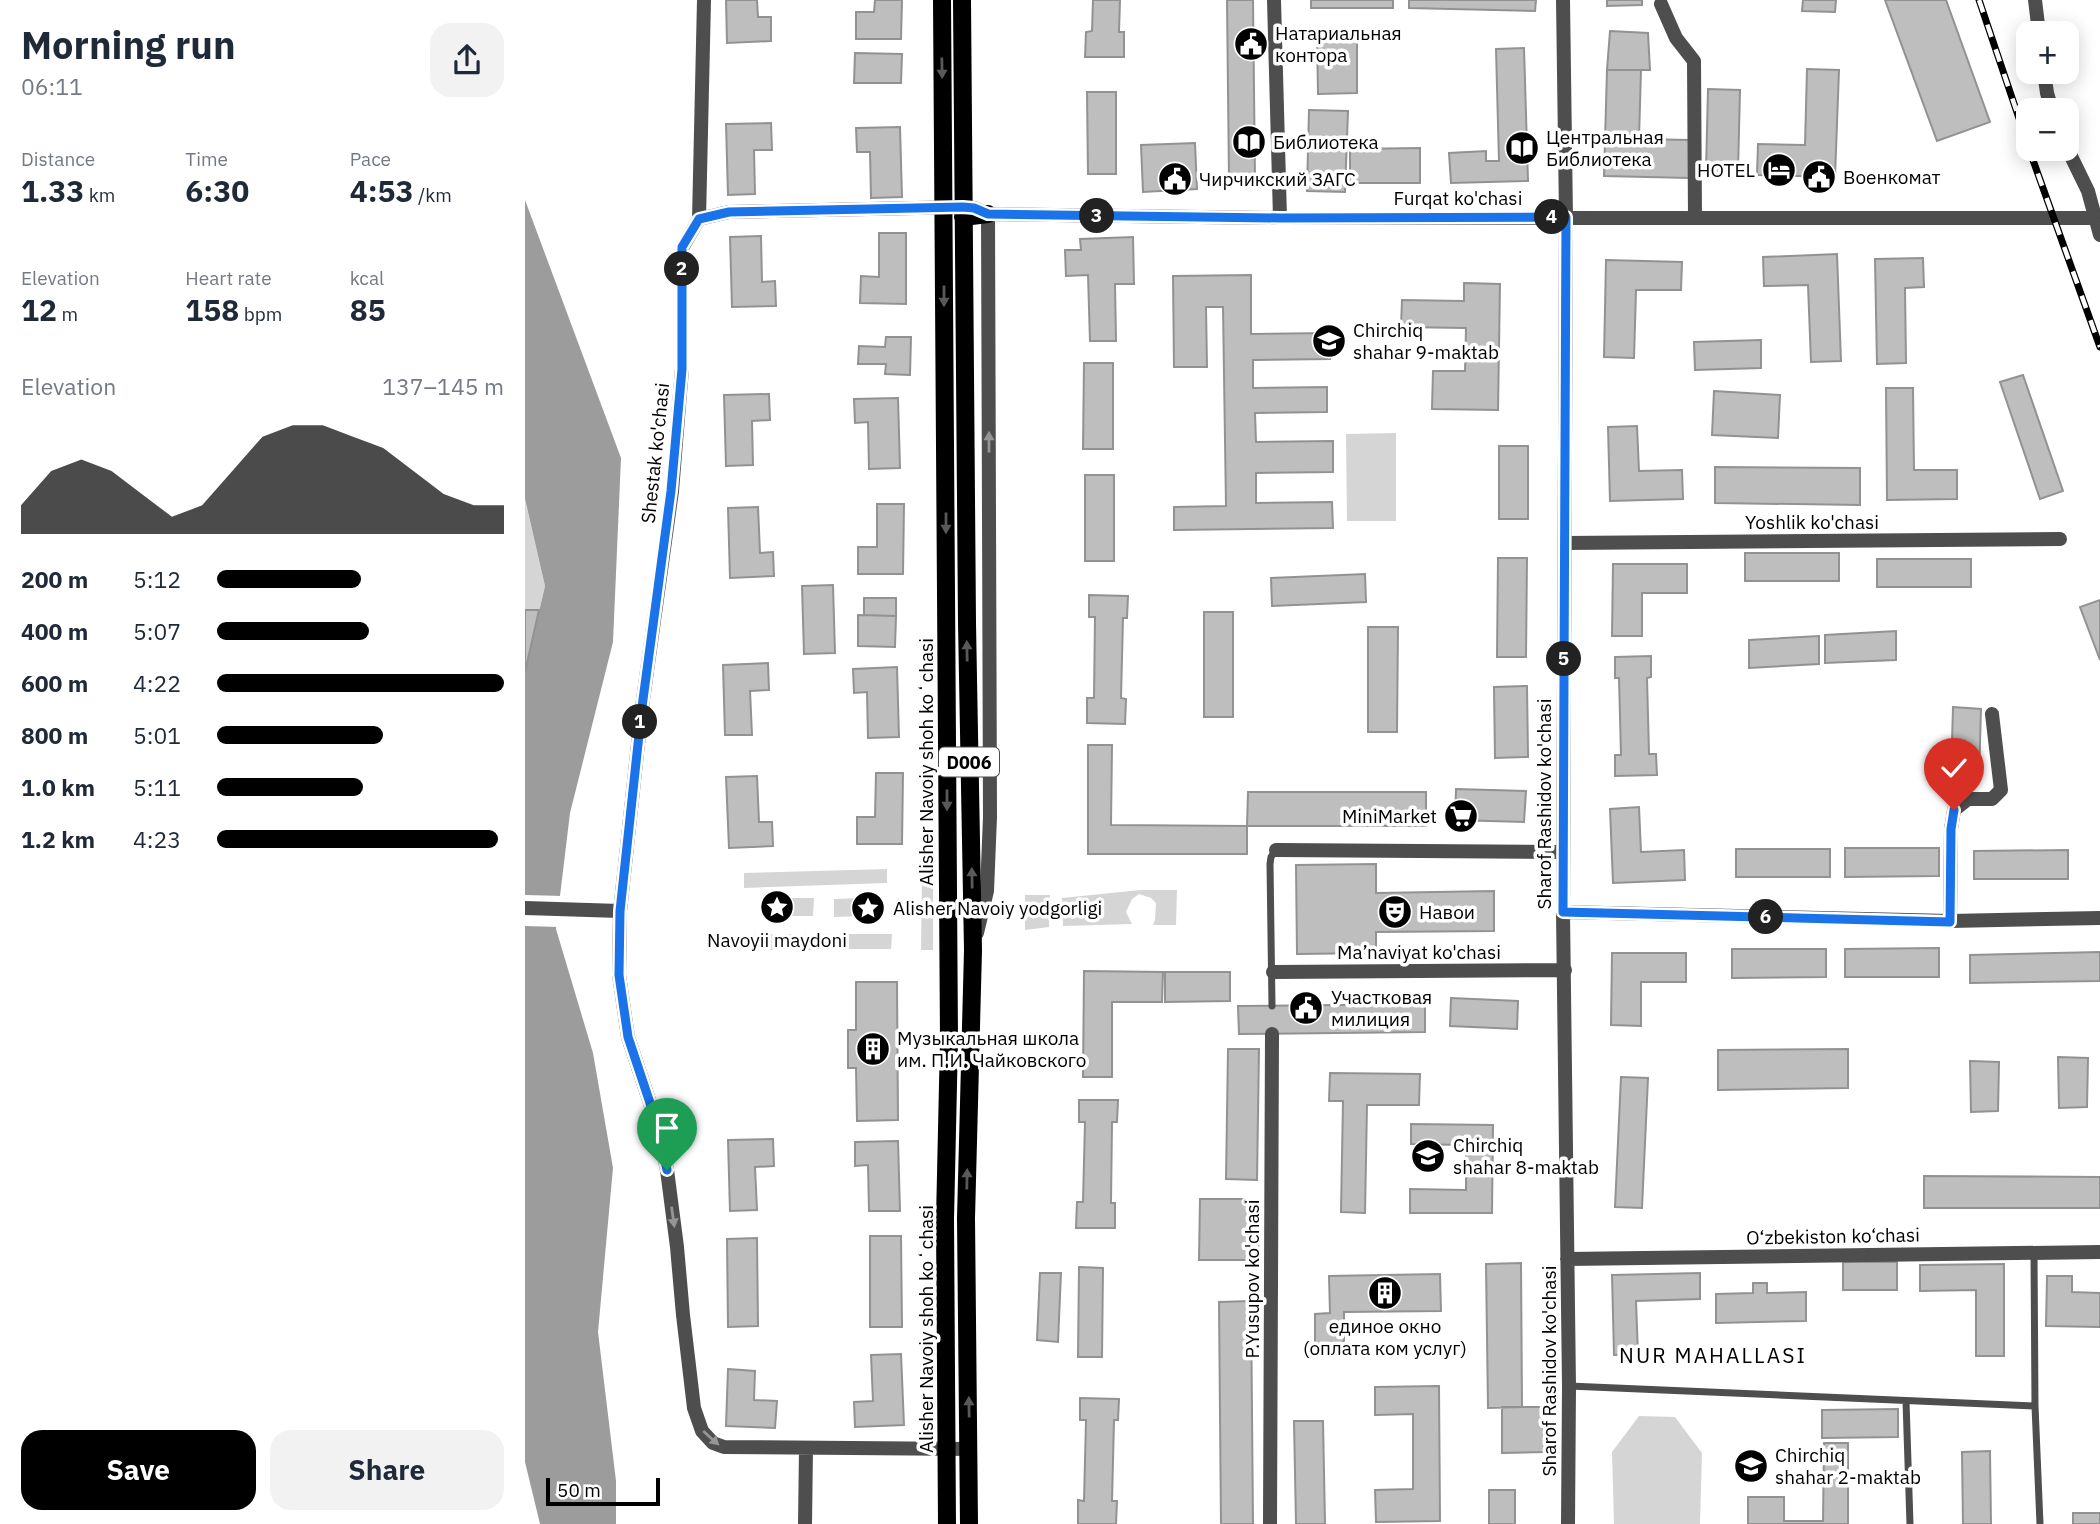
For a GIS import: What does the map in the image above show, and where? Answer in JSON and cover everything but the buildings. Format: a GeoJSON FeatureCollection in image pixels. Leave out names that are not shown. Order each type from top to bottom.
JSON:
{"type":"FeatureCollection","features":[{"type":"Feature","properties":{"kind":"main road","name":"Alisher Navoiy shoh koʻchasi"},"geometry":{"type":"LineString","coordinates":[[942,0],[949,1015],[945,1219],[947,1524]]}},
{"type":"Feature","properties":{"kind":"main road","name":"Alisher Navoiy shoh koʻchasi"},"geometry":{"type":"LineString","coordinates":[[962,0],[967,637],[973,950],[966,1218],[969,1524]]}},
{"type":"Feature","properties":{"kind":"main road"},"geometry":{"type":"LineString","coordinates":[[963,212],[988,214]]}},
{"type":"Feature","properties":{"kind":"street","name":"Shestak ko'chasi"},"geometry":{"type":"LineString","coordinates":[[704,0],[699,219],[682,247],[682,369],[671,491],[642,707],[620,911],[619,975],[628,1037],[658,1127],[667,1170],[690,1381],[694,1408],[702,1431],[713,1443],[724,1447],[806,1449]]}},
{"type":"Feature","properties":{"kind":"street"},"geometry":{"type":"LineString","coordinates":[[1274,0],[1280,218]]}},
{"type":"Feature","properties":{"kind":"street","name":"Sharof Rashidov ko'chasi"},"geometry":{"type":"LineString","coordinates":[[1563,0],[1566,217],[1563,912],[1569,1386],[1568,1524]]}},
{"type":"Feature","properties":{"kind":"street"},"geometry":{"type":"LineString","coordinates":[[2035,0],[2038,21]]}},
{"type":"Feature","properties":{"kind":"street"},"geometry":{"type":"LineString","coordinates":[[1661,4],[1676,38],[1694,61],[1695,218]]}},
{"type":"Feature","properties":{"kind":"street"},"geometry":{"type":"LineString","coordinates":[[2075,161],[2094,190],[2095,218],[2100,235]]}},
{"type":"Feature","properties":{"kind":"street"},"geometry":{"type":"LineString","coordinates":[[699,219],[729,212],[944,208],[963,212]]}},
{"type":"Feature","properties":{"kind":"street","name":"Furqat ko'chasi"},"geometry":{"type":"LineString","coordinates":[[988,214],[1280,218],[2095,218]]}},
{"type":"Feature","properties":{"kind":"street","name":"Alisher Navoiy shoh koʻchasi"},"geometry":{"type":"LineString","coordinates":[[973,950],[987,891],[990,817],[988,214]]}},
{"type":"Feature","properties":{"kind":"street","name":"Yoshlik ko'chasi"},"geometry":{"type":"LineString","coordinates":[[1565,543],[2060,539]]}},
{"type":"Feature","properties":{"kind":"street"},"geometry":{"type":"LineString","coordinates":[[1950,922],[1951,829],[1954,810],[1968,799],[1992,799],[2001,790],[1991,714]]}},
{"type":"Feature","properties":{"kind":"street"},"geometry":{"type":"LineString","coordinates":[[1276,850],[1563,852]]}},
{"type":"Feature","properties":{"kind":"street"},"geometry":{"type":"LineString","coordinates":[[525,908],[620,911]]}},
{"type":"Feature","properties":{"kind":"street"},"geometry":{"type":"LineString","coordinates":[[1563,912],[1950,922],[2100,918]]}},
{"type":"Feature","properties":{"kind":"street","name":"Ma’naviyat ko'chasi"},"geometry":{"type":"LineString","coordinates":[[1273,972],[1565,970]]}},
{"type":"Feature","properties":{"kind":"street","name":"P.Yusupov ko'chasi"},"geometry":{"type":"LineString","coordinates":[[1270,1524],[1272,1034]]}},
{"type":"Feature","properties":{"kind":"street","name":"O‘zbekiston ko‘chasi"},"geometry":{"type":"LineString","coordinates":[[1567,1259],[2100,1252]]}},
{"type":"Feature","properties":{"kind":"street"},"geometry":{"type":"LineString","coordinates":[[805,1524],[806,1449],[970,1449]]}},
{"type":"Feature","properties":{"kind":"lane"},"geometry":{"type":"LineString","coordinates":[[1272,1006],[1270,864],[1276,850]]}},
{"type":"Feature","properties":{"kind":"lane"},"geometry":{"type":"LineString","coordinates":[[2034,1253],[2035,1406],[2040,1524]]}},
{"type":"Feature","properties":{"kind":"lane"},"geometry":{"type":"LineString","coordinates":[[1569,1386],[2035,1406]]}},
{"type":"Feature","properties":{"kind":"lane"},"geometry":{"type":"LineString","coordinates":[[1906,1401],[1910,1524]]}},
{"type":"Feature","properties":{"kind":"shaded area"},"geometry":{"type":"Polygon","coordinates":[[[525,200],[621,458],[613,642],[570,813],[556,929],[593,1053],[613,1168],[598,1332],[616,1481],[616,1524],[540,1524],[525,1462],[525,672],[545,586],[525,499],[525,200]]]}},
{"type":"Feature","properties":{"kind":"shaded area"},"geometry":{"type":"Polygon","coordinates":[[[1396,433],[1396,521],[1347,521],[1346,434],[1396,433]]]}},
{"type":"Feature","properties":{"kind":"shaded area"},"geometry":{"type":"Polygon","coordinates":[[[525,500],[545,586],[525,672],[525,500]]]}},
{"type":"Feature","properties":{"kind":"shaded area"},"geometry":{"type":"Polygon","coordinates":[[[887,869],[887,883],[744,888],[744,873],[887,869]]]}},
{"type":"Feature","properties":{"kind":"shaded area"},"geometry":{"type":"Polygon","coordinates":[[[922,870],[933,870],[933,950],[921,950],[922,870]]]}},
{"type":"Feature","properties":{"kind":"shaded area"},"geometry":{"type":"Polygon","coordinates":[[[1140,890],[1177,890],[1176,925],[1153,925],[1156,903],[1139,894],[1132,899],[1126,912],[1132,924],[1063,926],[1062,898],[1140,890]]]}},
{"type":"Feature","properties":{"kind":"shaded area"},"geometry":{"type":"Polygon","coordinates":[[[1025,895],[1050,895],[1049,927],[1025,930],[1025,895]]]}},
{"type":"Feature","properties":{"kind":"shaded area"},"geometry":{"type":"Polygon","coordinates":[[[785,898],[814,898],[813,916],[785,916],[785,898]]]}},
{"type":"Feature","properties":{"kind":"shaded area"},"geometry":{"type":"Polygon","coordinates":[[[863,898],[863,916],[834,917],[834,899],[863,898]]]}},
{"type":"Feature","properties":{"kind":"shaded area"},"geometry":{"type":"Polygon","coordinates":[[[749,934],[818,934],[818,950],[749,950],[749,934]]]}},
{"type":"Feature","properties":{"kind":"shaded area"},"geometry":{"type":"Polygon","coordinates":[[[826,934],[892,934],[891,949],[826,949],[826,934]]]}},
{"type":"Feature","properties":{"kind":"shaded area"},"geometry":{"type":"Polygon","coordinates":[[[1639,1416],[1675,1417],[1702,1453],[1700,1524],[1614,1524],[1612,1452],[1639,1416]]]}},
{"type":"Feature","properties":{"kind":"pier"},"geometry":{"type":"Polygon","coordinates":[[[525,895],[563,896],[560,927],[525,926],[525,895]]]}},
{"type":"Feature","properties":{"kind":"railway"},"geometry":{"type":"LineString","coordinates":[[1979,0],[2016,109]]}},
{"type":"Feature","properties":{"kind":"railway"},"geometry":{"type":"LineString","coordinates":[[2033,161],[2100,347]]}},
{"type":"Feature","properties":{"kind":"place","name":"Натариальная контора"},"geometry":{"type":"Point","coordinates":[1251,44]}},
{"type":"Feature","properties":{"kind":"place","name":"Библиотека"},"geometry":{"type":"Point","coordinates":[1249,142]}},
{"type":"Feature","properties":{"kind":"place","name":"Центральная Библиотека"},"geometry":{"type":"Point","coordinates":[1522,148]}},
{"type":"Feature","properties":{"kind":"place","name":"HOTEL"},"geometry":{"type":"Point","coordinates":[1779,170]}},
{"type":"Feature","properties":{"kind":"place","name":"Военкомат"},"geometry":{"type":"Point","coordinates":[1819,177]}},
{"type":"Feature","properties":{"kind":"place","name":"Чирчикский ЗАГС"},"geometry":{"type":"Point","coordinates":[1175,179]}},
{"type":"Feature","properties":{"kind":"place","name":"Chirchiq shahar 9-maktab"},"geometry":{"type":"Point","coordinates":[1329,341]}},
{"type":"Feature","properties":{"kind":"place","name":"MiniMarket"},"geometry":{"type":"Point","coordinates":[1461,816]}},
{"type":"Feature","properties":{"kind":"place","name":"Navoyii maydoni"},"geometry":{"type":"Point","coordinates":[777,907]}},
{"type":"Feature","properties":{"kind":"place","name":"Alisher Navoiy yodgorligi"},"geometry":{"type":"Point","coordinates":[868,908]}},
{"type":"Feature","properties":{"kind":"place","name":"Навои"},"geometry":{"type":"Point","coordinates":[1395,912]}},
{"type":"Feature","properties":{"kind":"place","name":"Участковая милиция"},"geometry":{"type":"Point","coordinates":[1306,1008]}},
{"type":"Feature","properties":{"kind":"place","name":"Музыкальная школа им. П.И. Чайковского"},"geometry":{"type":"Point","coordinates":[873,1049]}},
{"type":"Feature","properties":{"kind":"place","name":"Chirchiq shahar 8-maktab"},"geometry":{"type":"Point","coordinates":[1428,1156]}},
{"type":"Feature","properties":{"kind":"place","name":"единое окно (оплата ком услуг)"},"geometry":{"type":"Point","coordinates":[1385,1293]}},
{"type":"Feature","properties":{"kind":"place","name":"Chirchiq shahar 2-maktab"},"geometry":{"type":"Point","coordinates":[1751,1466]}},
{"type":"Feature","properties":{"kind":"district","name":"NUR MAHALLASI"},"geometry":{"type":"Point","coordinates":[1713,1355]}},
{"type":"Feature","properties":{"kind":"route"},"geometry":{"type":"LineString","coordinates":[[667,1170],[658,1127],[628,1037],[619,975],[620,911],[642,707],[671,491],[682,369],[682,247],[699,219],[729,212],[963,207],[988,214],[1280,218],[1566,217],[1563,912],[1950,922],[1951,829],[1954,810]]}}]}
